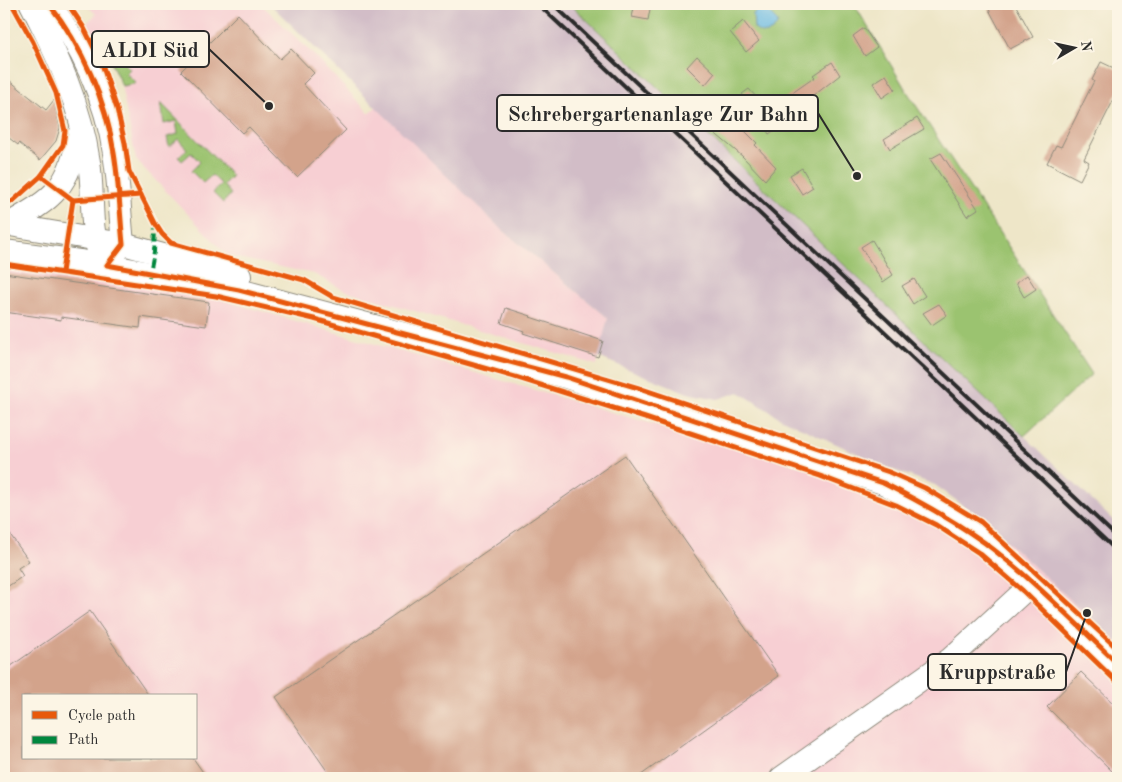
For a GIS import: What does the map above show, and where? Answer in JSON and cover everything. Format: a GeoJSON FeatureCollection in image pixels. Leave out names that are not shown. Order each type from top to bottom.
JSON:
{"type":"FeatureCollection","features":[{"type":"Feature","properties":{"kind":"street"},"geometry":{"type":"LineString","coordinates":[[31,4],[62,68],[82,126],[89,162],[94,239],[104,264]]}},
{"type":"Feature","properties":{"kind":"street"},"geometry":{"type":"LineString","coordinates":[[49,4],[69,32],[90,73],[105,112],[114,152],[124,244]]}},
{"type":"Feature","properties":{"kind":"street"},"geometry":{"type":"LineString","coordinates":[[6,224],[43,204],[58,190],[70,170],[82,126]]}},
{"type":"Feature","properties":{"kind":"street"},"geometry":{"type":"LineString","coordinates":[[6,224],[124,244],[298,293],[329,314]]}},
{"type":"Feature","properties":{"kind":"street"},"geometry":{"type":"LineString","coordinates":[[104,264],[124,244]]}},
{"type":"Feature","properties":{"kind":"street"},"geometry":{"type":"LineString","coordinates":[[4,251],[104,264],[239,290],[566,377],[884,483],[927,505],[986,544],[1033,583],[1118,664]]}},
{"type":"Feature","properties":{"kind":"street"},"geometry":{"type":"LineString","coordinates":[[781,778],[950,659],[1033,583]]}},
{"type":"Feature","properties":{"kind":"shaded area"},"geometry":{"type":"Polygon","coordinates":[[[85,4],[261,4],[316,57],[369,113],[377,106],[499,227],[608,318],[597,365],[344,290],[314,274],[228,256],[136,160],[121,85],[99,40],[87,23],[96,14],[85,4]]]}},
{"type":"Feature","properties":{"kind":"shaded area"},"geometry":{"type":"Polygon","coordinates":[[[270,4],[570,4],[1118,525],[1118,643],[982,519],[935,485],[891,469],[782,419],[739,392],[718,399],[688,393],[598,357],[608,318],[499,227],[270,4]]]}},
{"type":"Feature","properties":{"kind":"shaded area"},"geometry":{"type":"Polygon","coordinates":[[[4,265],[212,297],[982,519],[1118,643],[1118,778],[4,778],[4,265]]]}},
{"type":"Feature","properties":{"kind":"green space"},"geometry":{"type":"Polygon","coordinates":[[[570,4],[854,4],[906,90],[1092,374],[1024,436],[570,4]]]}},
{"type":"Feature","properties":{"kind":"green space"},"geometry":{"type":"Polygon","coordinates":[[[98,35],[130,69],[126,73],[135,82],[134,84],[122,86],[98,35]]]}},
{"type":"Feature","properties":{"kind":"green space"},"geometry":{"type":"Polygon","coordinates":[[[161,103],[232,176],[223,185],[231,194],[223,203],[213,193],[221,184],[212,175],[203,183],[191,171],[200,162],[191,153],[182,161],[178,157],[187,149],[178,139],[169,147],[167,137],[178,134],[176,121],[164,124],[161,103]]]}},
{"type":"Feature","properties":{"kind":"water"},"geometry":{"type":"Polygon","coordinates":[[[759,9],[768,12],[778,22],[771,32],[761,33],[754,28],[753,14],[759,9]]]}},
{"type":"Feature","properties":{"kind":"building"},"geometry":{"type":"Polygon","coordinates":[[[635,4],[651,4],[648,20],[632,17],[635,4]]]}},
{"type":"Feature","properties":{"kind":"building"},"geometry":{"type":"Polygon","coordinates":[[[986,4],[1015,4],[1033,37],[1010,49],[986,4]]]}},
{"type":"Feature","properties":{"kind":"building"},"geometry":{"type":"Polygon","coordinates":[[[238,14],[280,59],[291,49],[314,73],[303,84],[346,130],[297,177],[249,127],[242,133],[181,71],[238,14]]]}},
{"type":"Feature","properties":{"kind":"building"},"geometry":{"type":"Polygon","coordinates":[[[743,21],[759,41],[746,52],[730,32],[743,21]]]}},
{"type":"Feature","properties":{"kind":"building"},"geometry":{"type":"Polygon","coordinates":[[[864,28],[877,47],[865,56],[853,36],[864,28]]]}},
{"type":"Feature","properties":{"kind":"building"},"geometry":{"type":"Polygon","coordinates":[[[697,56],[715,73],[705,85],[687,67],[697,56]]]}},
{"type":"Feature","properties":{"kind":"building"},"geometry":{"type":"Polygon","coordinates":[[[832,62],[840,75],[784,119],[786,122],[769,134],[742,94],[749,89],[768,110],[815,77],[813,75],[832,62]]]}},
{"type":"Feature","properties":{"kind":"building"},"geometry":{"type":"Polygon","coordinates":[[[1101,62],[1118,70],[1118,91],[1084,159],[1089,162],[1080,180],[1047,163],[1056,145],[1061,147],[1094,81],[1092,80],[1101,62]]]}},
{"type":"Feature","properties":{"kind":"building"},"geometry":{"type":"Polygon","coordinates":[[[886,75],[895,89],[882,98],[873,83],[886,75]]]}},
{"type":"Feature","properties":{"kind":"building"},"geometry":{"type":"Polygon","coordinates":[[[4,76],[46,110],[54,100],[60,128],[56,141],[40,160],[4,134],[4,76]]]}},
{"type":"Feature","properties":{"kind":"building"},"geometry":{"type":"Polygon","coordinates":[[[710,96],[757,143],[755,145],[776,167],[765,180],[742,156],[693,115],[710,96]]]}},
{"type":"Feature","properties":{"kind":"building"},"geometry":{"type":"Polygon","coordinates":[[[917,118],[924,129],[890,149],[884,139],[917,118]]]}},
{"type":"Feature","properties":{"kind":"building"},"geometry":{"type":"Polygon","coordinates":[[[941,153],[978,209],[967,216],[930,159],[941,153]]]}},
{"type":"Feature","properties":{"kind":"building"},"geometry":{"type":"Polygon","coordinates":[[[802,168],[813,187],[802,194],[790,175],[802,168]]]}},
{"type":"Feature","properties":{"kind":"building"},"geometry":{"type":"Polygon","coordinates":[[[872,240],[893,275],[883,282],[861,247],[872,240]]]}},
{"type":"Feature","properties":{"kind":"building"},"geometry":{"type":"Polygon","coordinates":[[[4,273],[209,302],[206,326],[141,317],[140,328],[61,317],[61,320],[4,312],[4,273]]]}},
{"type":"Feature","properties":{"kind":"building"},"geometry":{"type":"Polygon","coordinates":[[[1027,275],[1036,289],[1024,297],[1016,283],[1027,275]]]}},
{"type":"Feature","properties":{"kind":"building"},"geometry":{"type":"Polygon","coordinates":[[[914,279],[925,296],[913,304],[902,286],[914,279]]]}},
{"type":"Feature","properties":{"kind":"building"},"geometry":{"type":"Polygon","coordinates":[[[939,304],[947,315],[932,325],[923,313],[939,304]]]}},
{"type":"Feature","properties":{"kind":"building"},"geometry":{"type":"Polygon","coordinates":[[[506,308],[603,341],[598,357],[523,333],[524,331],[501,323],[506,308]]]}},
{"type":"Feature","properties":{"kind":"building"},"geometry":{"type":"Polygon","coordinates":[[[625,455],[779,676],[637,778],[332,778],[276,697],[625,455]]]}},
{"type":"Feature","properties":{"kind":"building"},"geometry":{"type":"Polygon","coordinates":[[[4,526],[29,561],[18,568],[23,576],[4,589],[4,526]]]}},
{"type":"Feature","properties":{"kind":"building"},"geometry":{"type":"Polygon","coordinates":[[[90,611],[148,694],[22,694],[22,760],[194,760],[207,778],[4,778],[4,671],[90,611]]]}},
{"type":"Feature","properties":{"kind":"building"},"geometry":{"type":"Polygon","coordinates":[[[1081,672],[1118,708],[1118,777],[1047,707],[1081,672]]]}},
{"type":"Feature","properties":{"kind":"railway"},"geometry":{"type":"LineString","coordinates":[[538,4],[1118,552]]}},
{"type":"Feature","properties":{"kind":"railway"},"geometry":{"type":"LineString","coordinates":[[553,4],[1118,538]]}},
{"type":"Feature","properties":{"kind":"marked path"},"geometry":{"type":"LineString","coordinates":[[149,278],[154,252],[155,226]]}},
{"type":"Feature","properties":{"kind":"cycle path"},"geometry":{"type":"LineString","coordinates":[[4,205],[13,201],[41,176],[63,145],[65,131],[56,93],[33,42],[12,4]]}},
{"type":"Feature","properties":{"kind":"cycle path"},"geometry":{"type":"LineString","coordinates":[[49,4],[72,38],[91,74],[110,133],[117,176],[123,244],[107,265],[239,290],[566,377],[883,483],[936,511],[985,543],[1037,586],[1118,664]]}},
{"type":"Feature","properties":{"kind":"cycle path"},"geometry":{"type":"LineString","coordinates":[[68,4],[84,28],[102,64],[117,109],[129,171],[155,223],[171,243],[304,280],[333,297],[642,389],[889,472],[925,488],[981,522],[1118,649]]}},
{"type":"Feature","properties":{"kind":"cycle path"},"geometry":{"type":"LineString","coordinates":[[41,176],[73,200],[141,195]]}},
{"type":"Feature","properties":{"kind":"cycle path"},"geometry":{"type":"LineString","coordinates":[[62,272],[73,200]]}},
{"type":"Feature","properties":{"kind":"cycle path"},"geometry":{"type":"LineString","coordinates":[[4,264],[216,296],[314,319],[515,377],[820,476],[896,505],[936,525],[979,553],[1023,591],[1118,683]]}},
{"type":"Feature","properties":{"kind":"place","name":"ALDI Süd"},"geometry":{"type":"Point","coordinates":[269,106]}},
{"type":"Feature","properties":{"kind":"place","name":"Schrebergartenanlage Zur Bahn"},"geometry":{"type":"Point","coordinates":[857,176]}},
{"type":"Feature","properties":{"kind":"place","name":"Kruppstraße"},"geometry":{"type":"Point","coordinates":[1087,613]}}]}
